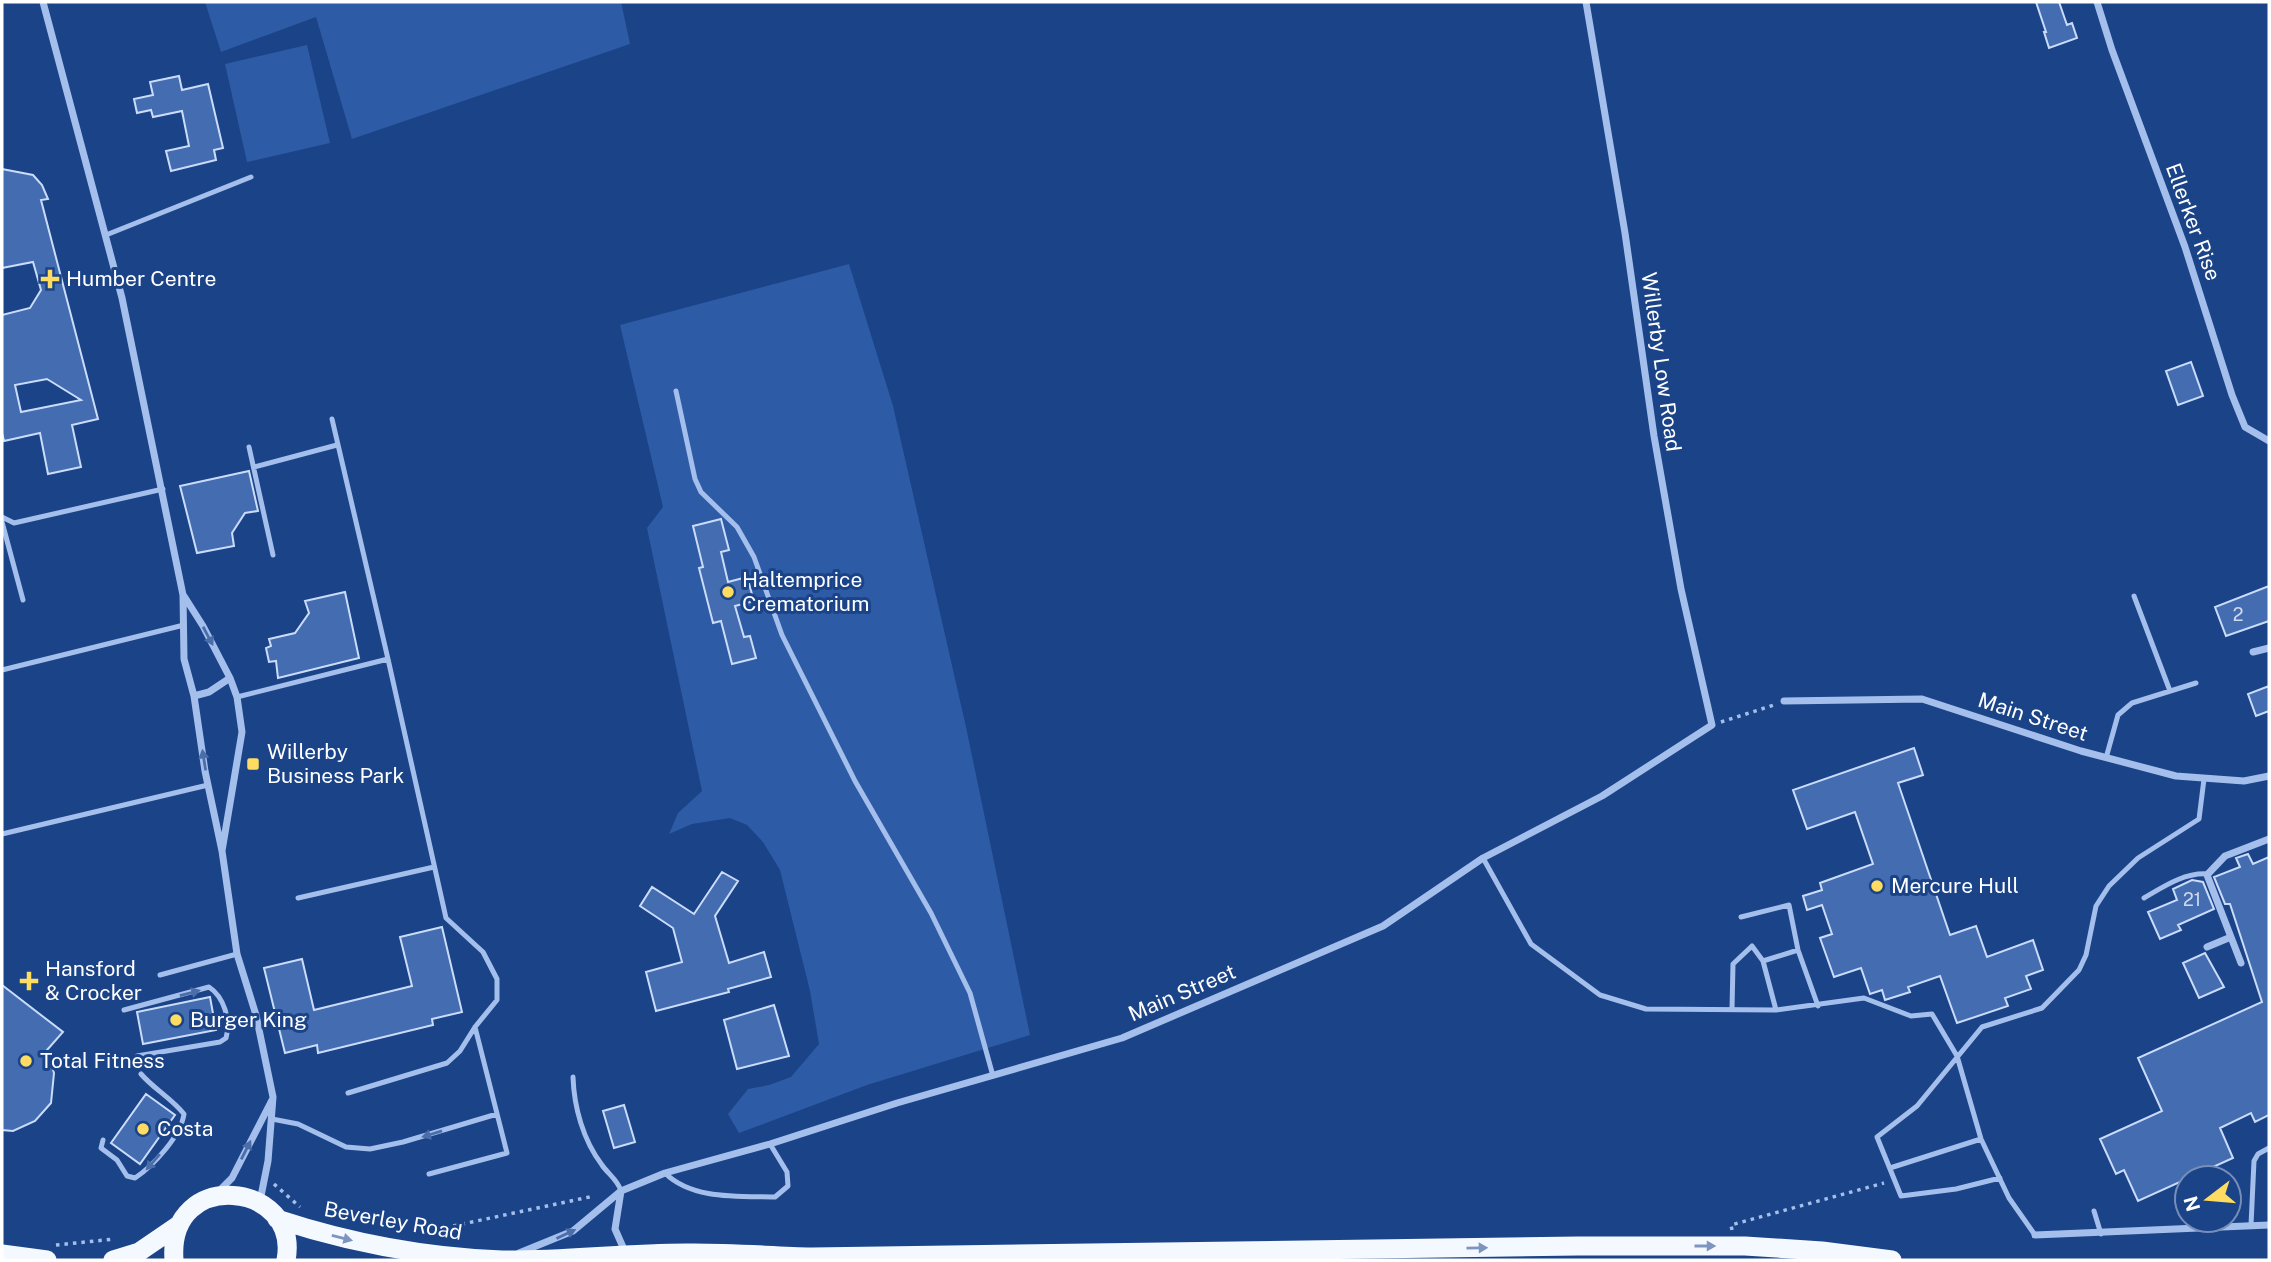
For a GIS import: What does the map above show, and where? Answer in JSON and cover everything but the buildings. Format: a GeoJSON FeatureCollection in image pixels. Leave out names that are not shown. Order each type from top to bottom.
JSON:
{"type":"FeatureCollection","features":[{"type":"Feature","properties":{"kind":"highway"},"geometry":{"type":"LineString","coordinates":[[174,1260],[174,1241],[180,1224],[188,1213],[212,1197],[228,1194],[244,1196],[260,1203],[277,1219],[285,1237],[286,1260]]}},
{"type":"Feature","properties":{"kind":"highway","name":"Beverley Road"},"geometry":{"type":"LineString","coordinates":[[277,1219],[319,1233],[426,1255],[503,1260],[692,1253],[812,1258],[1577,1246],[1745,1246],[1822,1251],[1892,1260]]}},
{"type":"Feature","properties":{"kind":"highway"},"geometry":{"type":"LineString","coordinates":[[113,1260],[139,1252],[180,1224]]}},
{"type":"Feature","properties":{"kind":"highway"},"geometry":{"type":"LineString","coordinates":[[2,1254],[47,1252]]}},
{"type":"Feature","properties":{"kind":"street"},"geometry":{"type":"LineString","coordinates":[[43,2],[122,298],[183,595],[184,659],[194,696],[237,954],[256,1014],[273,1097],[260,1203]]}},
{"type":"Feature","properties":{"kind":"street","name":"Willerby Low Road"},"geometry":{"type":"LineString","coordinates":[[1586,2],[1625,233],[1654,436],[1681,589],[1712,725]]}},
{"type":"Feature","properties":{"kind":"street","name":"Ellerker Rise"},"geometry":{"type":"LineString","coordinates":[[2097,2],[2112,50],[2185,247],[2236,406],[2245,427],[2269,441]]}},
{"type":"Feature","properties":{"kind":"street"},"geometry":{"type":"LineString","coordinates":[[183,595],[203,626],[237,696],[242,733],[222,852]]}},
{"type":"Feature","properties":{"kind":"street"},"geometry":{"type":"LineString","coordinates":[[2253,652],[2269,648]]}},
{"type":"Feature","properties":{"kind":"street"},"geometry":{"type":"LineString","coordinates":[[194,696],[209,692],[230,678]]}},
{"type":"Feature","properties":{"kind":"street","name":"Main Street"},"geometry":{"type":"LineString","coordinates":[[1784,701],[1922,699],[2106,758],[2176,776],[2244,781],[2269,776]]}},
{"type":"Feature","properties":{"kind":"street","name":"Main Street"},"geometry":{"type":"LineString","coordinates":[[503,1260],[573,1231],[621,1191],[665,1173],[770,1144],[897,1102],[1122,1038],[1383,926],[1483,858],[1602,796],[1712,725]]}},
{"type":"Feature","properties":{"kind":"street"},"geometry":{"type":"LineString","coordinates":[[2241,963],[2208,874],[2225,856],[2269,839]]}},
{"type":"Feature","properties":{"kind":"street"},"geometry":{"type":"LineString","coordinates":[[2207,947],[2231,937]]}},
{"type":"Feature","properties":{"kind":"street"},"geometry":{"type":"LineString","coordinates":[[212,1197],[232,1178],[273,1097]]}},
{"type":"Feature","properties":{"kind":"street"},"geometry":{"type":"LineString","coordinates":[[621,1191],[615,1229],[627,1256]]}},
{"type":"Feature","properties":{"kind":"street"},"geometry":{"type":"LineString","coordinates":[[2035,1236],[2269,1226]]}},
{"type":"Feature","properties":{"kind":"lane"},"geometry":{"type":"LineString","coordinates":[[106,235],[251,177]]}},
{"type":"Feature","properties":{"kind":"lane"},"geometry":{"type":"LineString","coordinates":[[676,391],[695,479],[701,492],[737,527],[754,557],[782,635],[855,780],[931,913],[971,993],[993,1076]]}},
{"type":"Feature","properties":{"kind":"lane"},"geometry":{"type":"LineString","coordinates":[[332,419],[446,918],[483,952],[497,978],[497,1000],[460,1051],[447,1063],[348,1093]]}},
{"type":"Feature","properties":{"kind":"lane"},"geometry":{"type":"LineString","coordinates":[[254,467],[337,445]]}},
{"type":"Feature","properties":{"kind":"lane"},"geometry":{"type":"LineString","coordinates":[[249,447],[273,555]]}},
{"type":"Feature","properties":{"kind":"lane"},"geometry":{"type":"LineString","coordinates":[[2,517],[14,523],[163,489]]}},
{"type":"Feature","properties":{"kind":"lane"},"geometry":{"type":"LineString","coordinates":[[2,522],[23,600]]}},
{"type":"Feature","properties":{"kind":"lane"},"geometry":{"type":"LineString","coordinates":[[2134,596],[2170,691]]}},
{"type":"Feature","properties":{"kind":"lane"},"geometry":{"type":"LineString","coordinates":[[2,670],[184,625]]}},
{"type":"Feature","properties":{"kind":"lane"},"geometry":{"type":"LineString","coordinates":[[237,696],[388,659]]}},
{"type":"Feature","properties":{"kind":"lane"},"geometry":{"type":"LineString","coordinates":[[2106,758],[2118,715],[2132,703],[2196,683]]}},
{"type":"Feature","properties":{"kind":"lane"},"geometry":{"type":"LineString","coordinates":[[2000,1178],[1956,1189],[1900,1196],[1877,1137],[1917,1106],[1982,1027],[2042,1008],[2079,970],[2087,955],[2096,906],[2102,896],[2138,858],[2199,819],[2204,779]]}},
{"type":"Feature","properties":{"kind":"lane"},"geometry":{"type":"LineString","coordinates":[[2,834],[208,785]]}},
{"type":"Feature","properties":{"kind":"lane"},"geometry":{"type":"LineString","coordinates":[[1483,858],[1531,944],[1600,995],[1646,1009],[1776,1010],[1864,999],[1911,1016],[1932,1014],[1957,1056],[1981,1139],[2009,1198],[2035,1236]]}},
{"type":"Feature","properties":{"kind":"lane"},"geometry":{"type":"LineString","coordinates":[[298,898],[435,867]]}},
{"type":"Feature","properties":{"kind":"lane"},"geometry":{"type":"LineString","coordinates":[[2144,898],[2189,875],[2208,874]]}},
{"type":"Feature","properties":{"kind":"lane"},"geometry":{"type":"LineString","coordinates":[[1741,917],[1789,905],[1798,950],[1818,1006]]}},
{"type":"Feature","properties":{"kind":"lane"},"geometry":{"type":"LineString","coordinates":[[1732,1009],[1733,964],[1752,946],[1763,961],[1776,1010]]}},
{"type":"Feature","properties":{"kind":"lane"},"geometry":{"type":"LineString","coordinates":[[1763,961],[1798,950]]}},
{"type":"Feature","properties":{"kind":"lane"},"geometry":{"type":"LineString","coordinates":[[160,975],[237,954]]}},
{"type":"Feature","properties":{"kind":"lane"},"geometry":{"type":"LineString","coordinates":[[124,1010],[209,987],[222,998],[228,1031],[226,1038],[220,1042],[136,1056]]}},
{"type":"Feature","properties":{"kind":"lane"},"geometry":{"type":"LineString","coordinates":[[429,1174],[507,1153],[475,1027]]}},
{"type":"Feature","properties":{"kind":"lane"},"geometry":{"type":"LineString","coordinates":[[103,1140],[101,1149],[117,1160],[127,1176],[135,1178],[149,1168],[182,1125],[184,1114],[141,1074]]}},
{"type":"Feature","properties":{"kind":"lane"},"geometry":{"type":"LineString","coordinates":[[573,1077],[582,1128],[601,1164],[619,1184],[621,1191]]}},
{"type":"Feature","properties":{"kind":"lane"},"geometry":{"type":"LineString","coordinates":[[272,1119],[298,1124],[346,1147],[370,1149],[497,1114]]}},
{"type":"Feature","properties":{"kind":"lane"},"geometry":{"type":"LineString","coordinates":[[1890,1168],[1981,1139]]}},
{"type":"Feature","properties":{"kind":"lane"},"geometry":{"type":"LineString","coordinates":[[665,1173],[676,1184],[716,1195],[775,1197],[788,1186],[788,1179],[787,1172],[770,1144]]}},
{"type":"Feature","properties":{"kind":"lane"},"geometry":{"type":"LineString","coordinates":[[2252,1225],[2254,1161],[2258,1154],[2269,1148]]}},
{"type":"Feature","properties":{"kind":"lane"},"geometry":{"type":"LineString","coordinates":[[2094,1211],[2101,1234]]}},
{"type":"Feature","properties":{"kind":"path"},"geometry":{"type":"LineString","coordinates":[[1712,725],[1784,701]]}},
{"type":"Feature","properties":{"kind":"path"},"geometry":{"type":"LineString","coordinates":[[265,1176],[310,1214]]}},
{"type":"Feature","properties":{"kind":"path"},"geometry":{"type":"LineString","coordinates":[[1731,1225],[1895,1180]]}},
{"type":"Feature","properties":{"kind":"path"},"geometry":{"type":"LineString","coordinates":[[413,1234],[621,1191]]}},
{"type":"Feature","properties":{"kind":"path"},"geometry":{"type":"LineString","coordinates":[[47,1252],[119,1238]]}},
{"type":"Feature","properties":{"kind":"shaded area"},"geometry":{"type":"Polygon","coordinates":[[[205,2],[621,2],[630,44],[352,139],[316,17],[221,52],[205,2]]]}},
{"type":"Feature","properties":{"kind":"shaded area"},"geometry":{"type":"Polygon","coordinates":[[[307,45],[330,143],[247,162],[225,64],[307,45]]]}},
{"type":"Feature","properties":{"kind":"shaded area"},"geometry":{"type":"Polygon","coordinates":[[[849,264],[893,406],[966,727],[1030,1035],[867,1085],[739,1133],[728,1114],[748,1089],[791,1077],[819,1044],[810,991],[780,870],[763,842],[747,825],[730,818],[692,824],[669,834],[678,813],[702,791],[647,528],[663,507],[620,325],[849,264]]]}},
{"type":"Feature","properties":{"kind":"place","name":"Humber Centre"},"geometry":{"type":"Point","coordinates":[50,279]}},
{"type":"Feature","properties":{"kind":"place","name":"Haltemprice Crematorium"},"geometry":{"type":"Point","coordinates":[728,592]}},
{"type":"Feature","properties":{"kind":"place","name":"Willerby Business Park"},"geometry":{"type":"Point","coordinates":[253,764]}},
{"type":"Feature","properties":{"kind":"place","name":"Mercure Hull"},"geometry":{"type":"Point","coordinates":[1877,886]}},
{"type":"Feature","properties":{"kind":"place","name":"Hansford & Crocker"},"geometry":{"type":"Point","coordinates":[29,981]}},
{"type":"Feature","properties":{"kind":"place","name":"Burger King"},"geometry":{"type":"Point","coordinates":[176,1020]}},
{"type":"Feature","properties":{"kind":"place","name":"Total Fitness"},"geometry":{"type":"Point","coordinates":[26,1061]}},
{"type":"Feature","properties":{"kind":"place","name":"Costa"},"geometry":{"type":"Point","coordinates":[143,1129]}}]}
